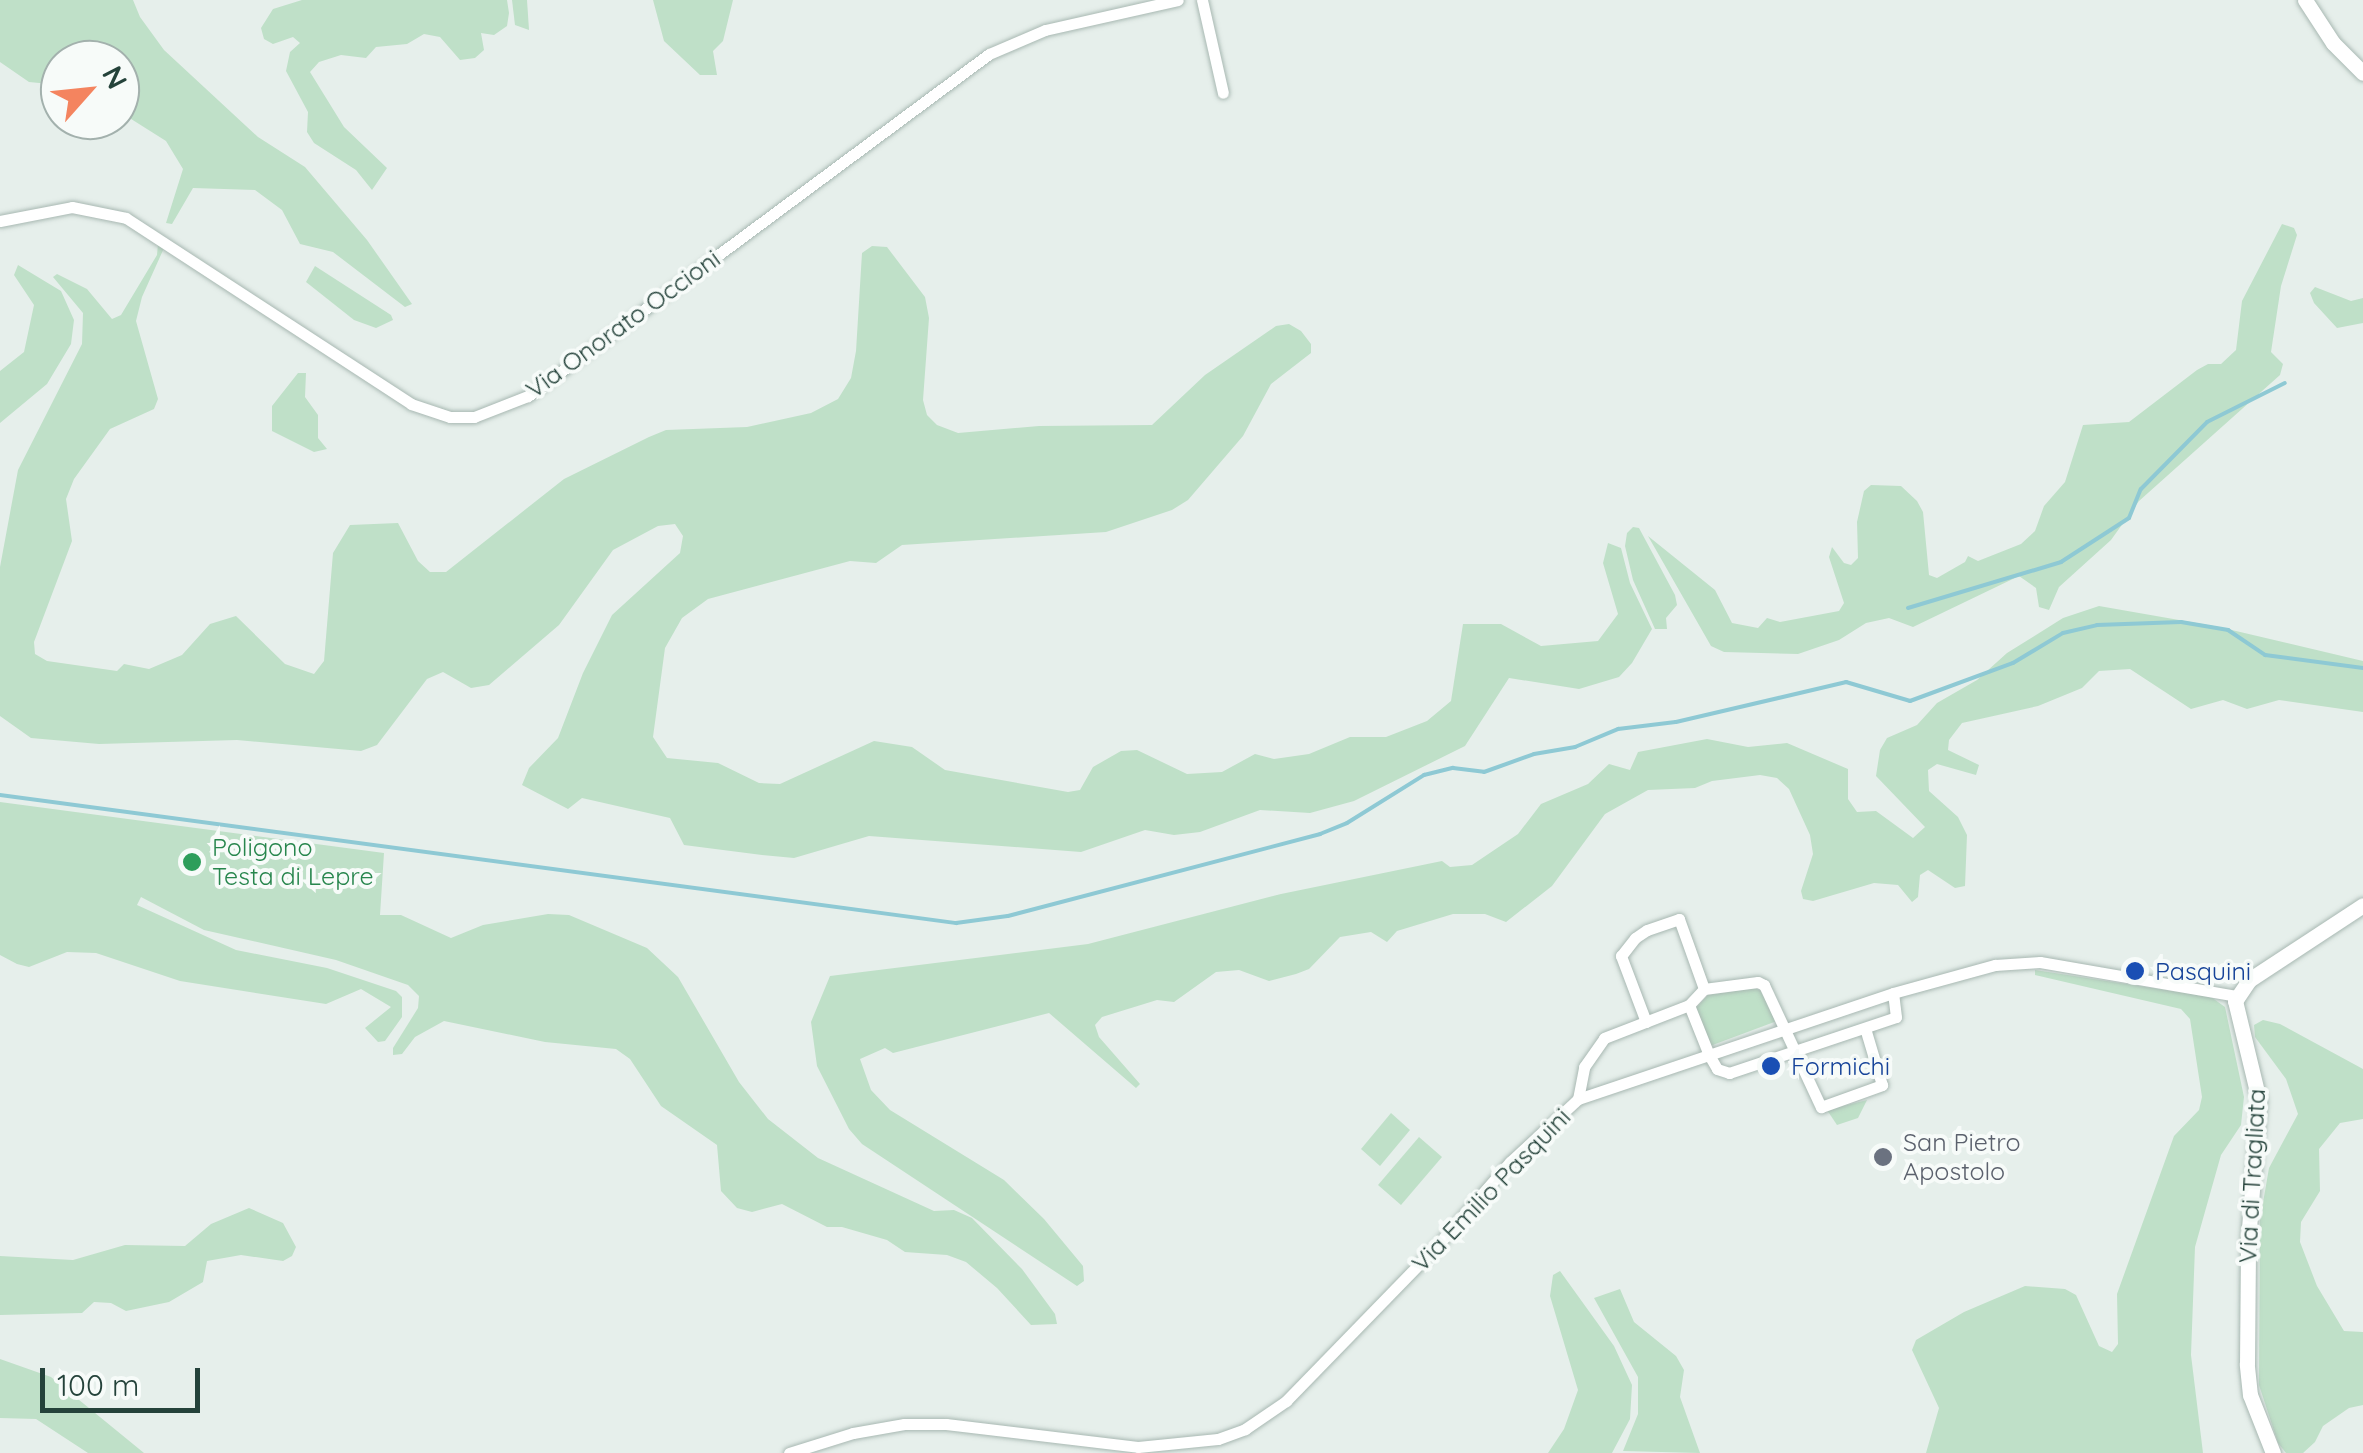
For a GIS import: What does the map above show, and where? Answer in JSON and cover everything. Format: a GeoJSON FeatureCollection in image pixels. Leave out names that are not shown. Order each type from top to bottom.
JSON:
{"type":"FeatureCollection","features":[{"type":"Feature","properties":{"kind":"street","name":"Via Onorato Occioni"},"geometry":{"type":"LineString","coordinates":[[0,221],[72,207],[126,218],[411,404],[450,418],[474,418],[528,396],[988,54],[1045,30],[1178,0]]}},
{"type":"Feature","properties":{"kind":"street"},"geometry":{"type":"LineString","coordinates":[[1202,0],[1223,93]]}},
{"type":"Feature","properties":{"kind":"street"},"geometry":{"type":"LineString","coordinates":[[2306,0],[2333,43],[2363,74]]}},
{"type":"Feature","properties":{"kind":"street"},"geometry":{"type":"LineString","coordinates":[[2236,996],[2249,980],[2363,905]]}},
{"type":"Feature","properties":{"kind":"street"},"geometry":{"type":"LineString","coordinates":[[1646,1022],[1621,956],[1634,938],[1647,930],[1678,919],[1704,990]]}},
{"type":"Feature","properties":{"kind":"street","name":"Via Emilio Pasquini"},"geometry":{"type":"LineString","coordinates":[[789,1453],[864,1430],[926,1424],[1138,1448],[1191,1449],[1245,1428],[1286,1401],[1436,1248],[1510,1162],[1578,1099],[1893,993],[2016,962],[2236,996]]}},
{"type":"Feature","properties":{"kind":"street"},"geometry":{"type":"LineString","coordinates":[[1578,1099],[1584,1067],[1604,1038],[1689,1005],[1704,990],[1758,982],[1770,991],[1821,1107],[1882,1085],[1865,1028]]}},
{"type":"Feature","properties":{"kind":"street"},"geometry":{"type":"LineString","coordinates":[[1689,1005],[1708,1055],[1718,1069],[1730,1073],[1896,1017],[1893,993]]}},
{"type":"Feature","properties":{"kind":"street","name":"Via di Tragliata"},"geometry":{"type":"LineString","coordinates":[[2236,996],[2237,1022],[2256,1076],[2258,1100],[2248,1240],[2247,1364],[2250,1396],[2272,1453]]}},
{"type":"Feature","properties":{"kind":"green space"},"geometry":{"type":"Polygon","coordinates":[[[0,0],[133,0],[140,17],[164,50],[258,137],[305,167],[367,240],[412,304],[405,307],[333,252],[300,244],[282,210],[255,190],[193,188],[172,224],[166,223],[183,169],[166,141],[140,125],[140,40],[40,40],[40,83],[29,82],[0,62],[0,0]]]}},
{"type":"Feature","properties":{"kind":"green space"},"geometry":{"type":"Polygon","coordinates":[[[302,0],[507,0],[509,13],[507,26],[494,35],[481,33],[484,50],[475,58],[460,60],[440,37],[424,34],[407,44],[376,47],[366,58],[341,55],[319,62],[310,72],[344,127],[387,168],[372,190],[356,170],[314,143],[307,132],[308,112],[286,71],[290,52],[300,43],[293,37],[273,44],[264,39],[261,28],[273,9],[302,0]]]}},
{"type":"Feature","properties":{"kind":"green space"},"geometry":{"type":"Polygon","coordinates":[[[512,0],[527,0],[529,30],[515,25],[512,0]]]}},
{"type":"Feature","properties":{"kind":"green space"},"geometry":{"type":"Polygon","coordinates":[[[653,0],[733,0],[723,41],[713,51],[717,75],[700,75],[664,41],[653,0]]]}},
{"type":"Feature","properties":{"kind":"green space"},"geometry":{"type":"Polygon","coordinates":[[[2282,224],[2294,228],[2297,235],[2281,286],[2271,352],[2283,364],[2280,375],[2139,501],[2111,540],[2059,587],[2049,610],[2039,607],[2036,588],[2019,576],[1913,627],[1889,618],[1866,623],[1839,640],[1798,654],[1724,652],[1711,646],[1648,536],[1715,590],[1732,623],[1758,628],[1767,618],[1780,622],[1839,611],[1844,603],[1829,557],[1832,547],[1844,563],[1851,565],[1858,558],[1857,522],[1864,491],[1871,485],[1901,486],[1917,501],[1923,512],[1929,575],[1937,578],[1965,562],[1968,556],[1978,561],[2021,544],[2035,531],[2044,506],[2065,482],[2083,425],[2129,422],[2197,370],[2208,364],[2221,364],[2236,350],[2242,301],[2282,224]]]}},
{"type":"Feature","properties":{"kind":"green space"},"geometry":{"type":"Polygon","coordinates":[[[158,244],[164,248],[136,321],[158,399],[154,409],[110,429],[74,479],[66,499],[72,541],[34,642],[35,654],[47,661],[117,671],[124,664],[149,669],[182,655],[210,624],[236,616],[285,664],[314,674],[324,661],[333,553],[350,525],[398,523],[418,561],[430,572],[446,572],[564,479],[649,437],[666,430],[747,427],[811,413],[838,399],[851,378],[856,351],[862,253],[872,246],[887,247],[925,297],[929,318],[923,400],[927,415],[937,425],[958,433],[1039,426],[1152,425],[1205,375],[1276,326],[1289,324],[1301,331],[1311,344],[1311,353],[1271,384],[1243,436],[1188,500],[1172,510],[1106,532],[902,545],[876,563],[850,561],[708,599],[682,618],[665,648],[653,737],[667,758],[718,763],[759,783],[780,784],[874,741],[912,747],[945,770],[1068,792],[1080,790],[1093,767],[1121,751],[1137,750],[1187,774],[1222,772],[1255,754],[1274,759],[1309,754],[1350,737],[1386,737],[1427,721],[1451,701],[1463,624],[1501,624],[1541,646],[1598,641],[1618,614],[1603,563],[1608,543],[1621,548],[1630,583],[1652,629],[1619,677],[1579,689],[1509,678],[1465,746],[1354,801],[1310,813],[1260,810],[1200,832],[1174,835],[1145,830],[1081,852],[869,836],[794,858],[762,855],[684,845],[670,818],[582,798],[568,809],[522,785],[529,768],[558,738],[583,673],[612,615],[680,553],[683,536],[675,524],[658,526],[613,550],[559,625],[489,685],[471,688],[443,672],[427,679],[377,745],[361,751],[237,740],[99,744],[31,738],[0,716],[0,567],[18,470],[82,344],[83,313],[53,277],[57,274],[87,289],[112,319],[121,315],[157,255],[158,244]]]}},
{"type":"Feature","properties":{"kind":"green space"},"geometry":{"type":"Polygon","coordinates":[[[18,265],[61,291],[74,320],[71,344],[47,384],[0,423],[0,371],[24,352],[34,305],[14,275],[18,265]]]}},
{"type":"Feature","properties":{"kind":"green space"},"geometry":{"type":"Polygon","coordinates":[[[315,266],[393,320],[376,328],[354,320],[306,282],[315,266]]]}},
{"type":"Feature","properties":{"kind":"green space"},"geometry":{"type":"Polygon","coordinates":[[[2315,287],[2351,301],[2363,298],[2363,323],[2337,328],[2314,303],[2310,293],[2315,287]]]}},
{"type":"Feature","properties":{"kind":"green space"},"geometry":{"type":"Polygon","coordinates":[[[298,373],[306,373],[305,397],[318,415],[318,438],[327,449],[314,452],[272,431],[272,406],[298,373]]]}},
{"type":"Feature","properties":{"kind":"green space"},"geometry":{"type":"Polygon","coordinates":[[[1633,527],[1639,528],[1675,595],[1677,605],[1666,618],[1667,629],[1655,629],[1633,580],[1625,546],[1627,533],[1633,527]]]}},
{"type":"Feature","properties":{"kind":"green space"},"geometry":{"type":"Polygon","coordinates":[[[2099,606],[2219,627],[2363,661],[2363,712],[2279,700],[2247,709],[2223,700],[2191,709],[2130,669],[2099,671],[2082,688],[2038,706],[1962,723],[1949,740],[1948,750],[1979,765],[1976,775],[1937,764],[1928,770],[1929,791],[1958,817],[1967,835],[1965,886],[1955,888],[1928,870],[1920,875],[1918,897],[1912,902],[1898,885],[1874,883],[1813,901],[1803,899],[1801,891],[1813,854],[1810,835],[1789,789],[1777,778],[1760,775],[1712,781],[1695,788],[1648,790],[1605,814],[1552,886],[1506,922],[1485,914],[1453,914],[1397,931],[1387,942],[1371,932],[1340,937],[1309,969],[1296,974],[1269,981],[1239,970],[1216,972],[1174,1002],[1157,1000],[1102,1017],[1095,1025],[1099,1037],[1140,1084],[1136,1088],[1049,1013],[893,1053],[885,1048],[860,1059],[871,1090],[890,1110],[1004,1180],[1044,1219],[1083,1266],[1084,1281],[1077,1286],[862,1144],[849,1129],[817,1066],[811,1022],[830,976],[1088,944],[1281,894],[1442,861],[1450,867],[1472,865],[1518,834],[1541,804],[1588,784],[1609,764],[1630,770],[1638,752],[1707,739],[1748,747],[1787,743],[1848,769],[1848,799],[1857,812],[1876,811],[1913,838],[1925,827],[1876,776],[1880,750],[1887,738],[1917,725],[1937,703],[1977,680],[2007,653],[2063,618],[2099,606]]]}},
{"type":"Feature","properties":{"kind":"green space"},"geometry":{"type":"Polygon","coordinates":[[[0,802],[384,853],[380,915],[401,915],[451,938],[483,925],[548,914],[569,915],[647,948],[678,977],[739,1082],[768,1119],[818,1158],[934,1211],[954,1210],[972,1218],[1022,1269],[1055,1314],[1057,1324],[1031,1325],[966,1262],[947,1255],[905,1252],[887,1240],[842,1227],[827,1227],[782,1204],[752,1212],[737,1208],[721,1191],[717,1145],[661,1106],[630,1059],[616,1049],[545,1042],[444,1021],[415,1037],[402,1054],[393,1055],[393,1048],[418,1008],[419,996],[408,985],[336,960],[204,930],[141,897],[137,905],[236,950],[327,968],[396,991],[402,997],[402,1017],[385,1041],[378,1042],[365,1028],[391,1007],[361,989],[326,1004],[180,981],[96,953],[67,952],[29,967],[17,964],[0,955],[0,802]]]}},
{"type":"Feature","properties":{"kind":"green space"},"geometry":{"type":"Polygon","coordinates":[[[2035,970],[2211,997],[2225,1007],[2244,1097],[2241,1125],[2221,1155],[2195,1247],[2191,1355],[2203,1453],[1926,1453],[1939,1408],[1912,1350],[1916,1340],[1964,1312],[2025,1286],[2065,1289],[2076,1295],[2099,1346],[2112,1352],[2118,1344],[2117,1294],[2174,1136],[2199,1110],[2202,1097],[2190,1019],[2181,1009],[2035,975],[2035,970]]]}},
{"type":"Feature","properties":{"kind":"green space"},"geometry":{"type":"Polygon","coordinates":[[[1754,988],[1764,992],[1777,1021],[1710,1046],[1696,1008],[1708,995],[1754,988]]]}},
{"type":"Feature","properties":{"kind":"green space"},"geometry":{"type":"Polygon","coordinates":[[[2263,1020],[2280,1024],[2363,1069],[2363,1119],[2340,1123],[2319,1149],[2320,1191],[2301,1222],[2300,1242],[2317,1286],[2344,1331],[2363,1332],[2363,1405],[2349,1408],[2323,1426],[2315,1442],[2303,1453],[2286,1453],[2278,1443],[2259,1385],[2260,1220],[2269,1168],[2298,1114],[2286,1079],[2255,1037],[2254,1025],[2263,1020]]]}},
{"type":"Feature","properties":{"kind":"green space"},"geometry":{"type":"Polygon","coordinates":[[[1867,1100],[1858,1118],[1837,1125],[1827,1110],[1867,1100]]]}},
{"type":"Feature","properties":{"kind":"green space"},"geometry":{"type":"Polygon","coordinates":[[[1391,1113],[1410,1130],[1380,1166],[1361,1149],[1391,1113]]]}},
{"type":"Feature","properties":{"kind":"green space"},"geometry":{"type":"Polygon","coordinates":[[[1419,1137],[1442,1157],[1401,1205],[1378,1185],[1419,1137]]]}},
{"type":"Feature","properties":{"kind":"green space"},"geometry":{"type":"Polygon","coordinates":[[[249,1208],[283,1223],[296,1247],[292,1256],[283,1261],[241,1255],[207,1261],[203,1282],[169,1302],[126,1311],[111,1303],[94,1302],[82,1313],[0,1315],[0,1256],[73,1260],[125,1245],[185,1246],[211,1224],[249,1208]]]}},
{"type":"Feature","properties":{"kind":"green space"},"geometry":{"type":"Polygon","coordinates":[[[1560,1271],[1614,1346],[1632,1385],[1630,1419],[1612,1453],[1548,1453],[1564,1429],[1578,1390],[1550,1296],[1553,1275],[1560,1271]]]}},
{"type":"Feature","properties":{"kind":"green space"},"geometry":{"type":"Polygon","coordinates":[[[1620,1289],[1634,1322],[1676,1356],[1684,1370],[1680,1397],[1700,1453],[1623,1451],[1638,1414],[1638,1377],[1594,1298],[1620,1289]]]}},
{"type":"Feature","properties":{"kind":"green space"},"geometry":{"type":"Polygon","coordinates":[[[0,1359],[51,1377],[144,1453],[88,1453],[36,1419],[0,1418],[0,1359]]]}},
{"type":"Feature","properties":{"kind":"waterway"},"geometry":{"type":"LineString","coordinates":[[1908,608],[2061,562],[2129,518],[2141,489],[2207,422],[2285,383]]}},
{"type":"Feature","properties":{"kind":"waterway"},"geometry":{"type":"LineString","coordinates":[[0,795],[956,923],[1008,916],[1320,834],[1347,823],[1424,775],[1453,768],[1484,772],[1534,754],[1575,747],[1618,729],[1676,722],[1846,682],[1910,701],[2013,663],[2063,633],[2097,625],[2181,622],[2228,630],[2265,655],[2363,668]]}},
{"type":"Feature","properties":{"kind":"place","name":"Poligono Testa di Lepre"},"geometry":{"type":"Point","coordinates":[192,862]}},
{"type":"Feature","properties":{"kind":"place","name":"Pasquini"},"geometry":{"type":"Point","coordinates":[2135,971]}},
{"type":"Feature","properties":{"kind":"place","name":"Formichi"},"geometry":{"type":"Point","coordinates":[1771,1066]}},
{"type":"Feature","properties":{"kind":"place","name":"San Pietro Apostolo"},"geometry":{"type":"Point","coordinates":[1883,1157]}}]}
